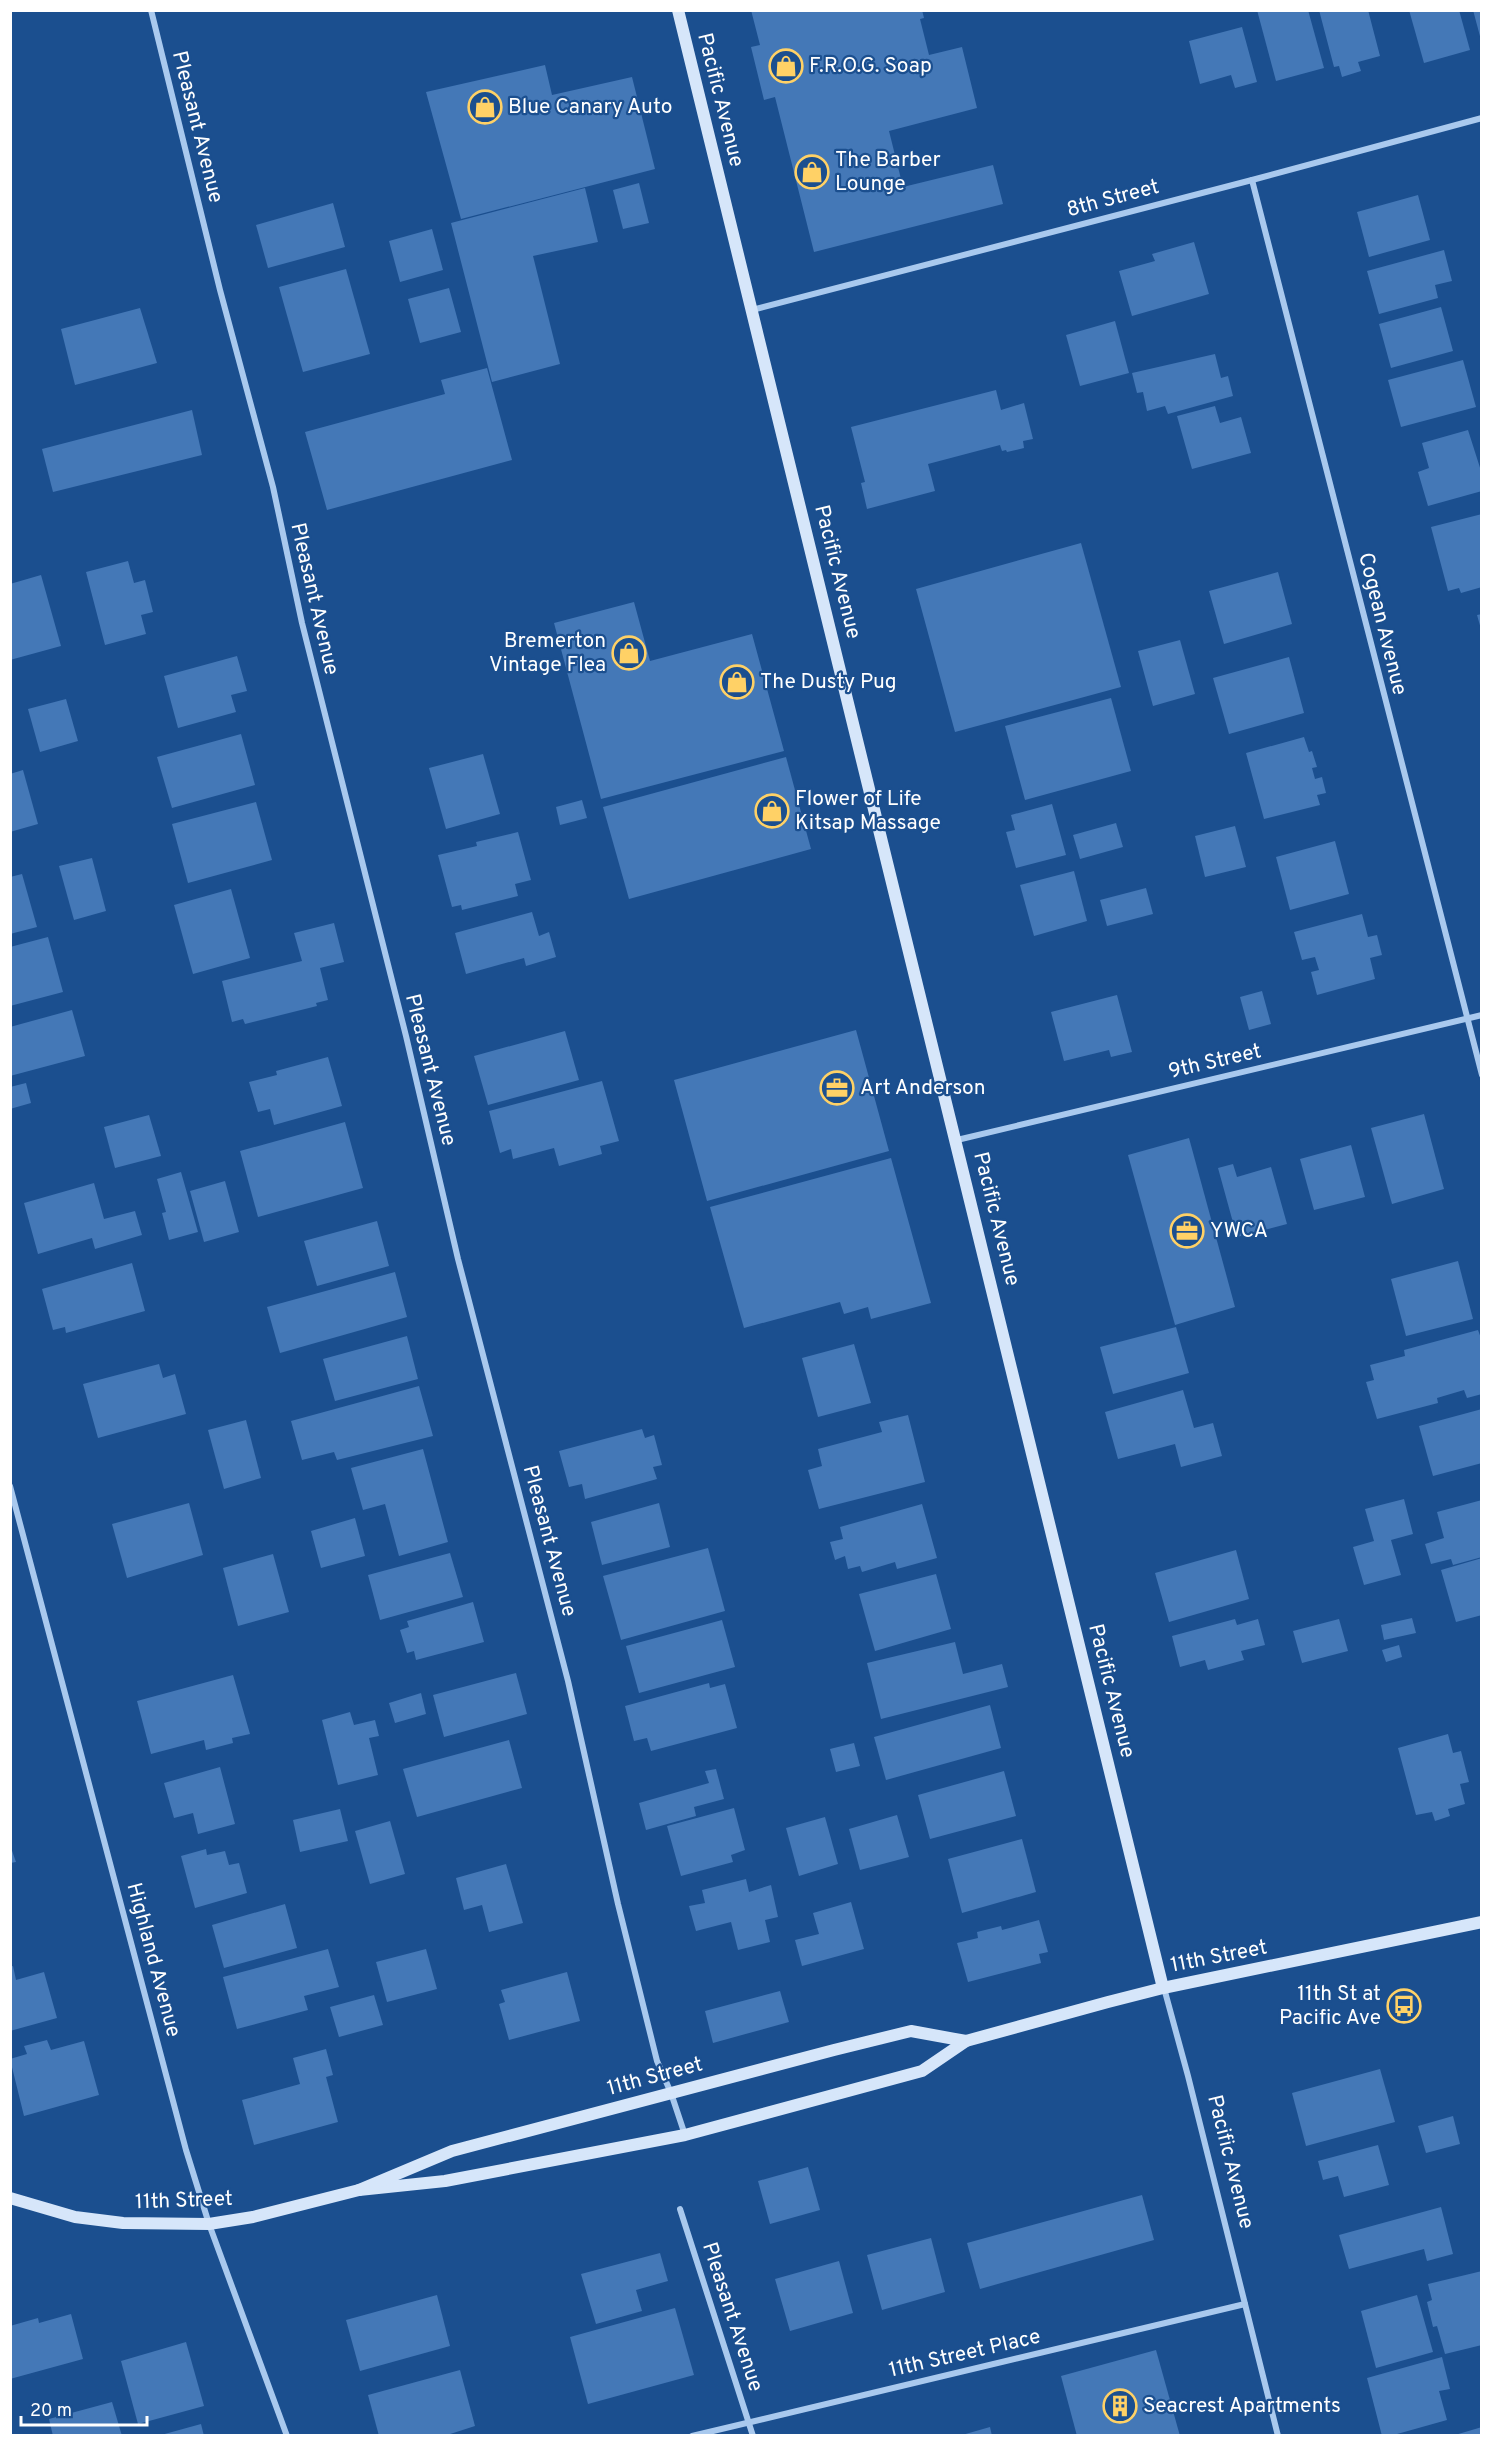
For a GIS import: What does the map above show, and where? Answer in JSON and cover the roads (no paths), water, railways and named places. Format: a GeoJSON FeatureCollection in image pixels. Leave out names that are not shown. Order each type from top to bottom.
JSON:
{"type":"FeatureCollection","features":[{"type":"Feature","properties":{"kind":"main road","name":"Pacific Avenue"},"geometry":{"type":"LineString","coordinates":[[678,10],[957,1140],[1163,1988]]}},
{"type":"Feature","properties":{"kind":"main road","name":"11th Street"},"geometry":{"type":"LineString","coordinates":[[10,2198],[75,2217],[98,2221],[146,2225],[209,2224],[253,2217],[359,2190],[446,2181],[685,2135],[922,2071],[966,2041],[1163,1988],[1482,1922]]}},
{"type":"Feature","properties":{"kind":"main road","name":"11th Street"},"geometry":{"type":"LineString","coordinates":[[359,2190],[452,2151],[911,2031],[966,2041]]}},
{"type":"Feature","properties":{"kind":"street","name":"Pleasant Avenue"},"geometry":{"type":"LineString","coordinates":[[151,10],[220,290],[273,488],[302,622],[408,1047],[458,1259],[568,1681],[618,1904],[657,2061],[685,2135]]}},
{"type":"Feature","properties":{"kind":"street","name":"8th Street"},"geometry":{"type":"LineString","coordinates":[[752,310],[1482,118]]}},
{"type":"Feature","properties":{"kind":"street","name":"Cogean Avenue"},"geometry":{"type":"LineString","coordinates":[[1252,180],[1482,1075]]}},
{"type":"Feature","properties":{"kind":"street","name":"9th Street"},"geometry":{"type":"LineString","coordinates":[[957,1140],[1482,1015]]}},
{"type":"Feature","properties":{"kind":"street","name":"Highland Avenue"},"geometry":{"type":"LineString","coordinates":[[10,1486],[186,2150],[209,2224],[287,2436]]}},
{"type":"Feature","properties":{"kind":"street","name":"Pacific Avenue"},"geometry":{"type":"LineString","coordinates":[[1163,1988],[1278,2436]]}},
{"type":"Feature","properties":{"kind":"street","name":"Pleasant Avenue"},"geometry":{"type":"LineString","coordinates":[[680,2209],[753,2436]]}},
{"type":"Feature","properties":{"kind":"street","name":"11th Street Place"},"geometry":{"type":"LineString","coordinates":[[692,2436],[1245,2304]]}},
{"type":"Feature","properties":{"kind":"place","name":"F.R.O.G. Soap"},"geometry":{"type":"Point","coordinates":[786,66]}},
{"type":"Feature","properties":{"kind":"place","name":"Blue Canary Auto"},"geometry":{"type":"Point","coordinates":[485,107]}},
{"type":"Feature","properties":{"kind":"place","name":"The Barber Lounge"},"geometry":{"type":"Point","coordinates":[812,172]}},
{"type":"Feature","properties":{"kind":"place","name":"Bremerton Vintage Flea"},"geometry":{"type":"Point","coordinates":[629,653]}},
{"type":"Feature","properties":{"kind":"place","name":"The Dusty Pug"},"geometry":{"type":"Point","coordinates":[737,682]}},
{"type":"Feature","properties":{"kind":"place","name":"Flower of Life Kitsap Massage"},"geometry":{"type":"Point","coordinates":[772,811]}},
{"type":"Feature","properties":{"kind":"place","name":"Art Anderson"},"geometry":{"type":"Point","coordinates":[837,1088]}},
{"type":"Feature","properties":{"kind":"place","name":"YWCA"},"geometry":{"type":"Point","coordinates":[1187,1231]}},
{"type":"Feature","properties":{"kind":"place","name":"11th St at Pacific Ave"},"geometry":{"type":"Point","coordinates":[1404,2006]}},
{"type":"Feature","properties":{"kind":"place","name":"Seacrest Apartments"},"geometry":{"type":"Point","coordinates":[1120,2406]}}]}
